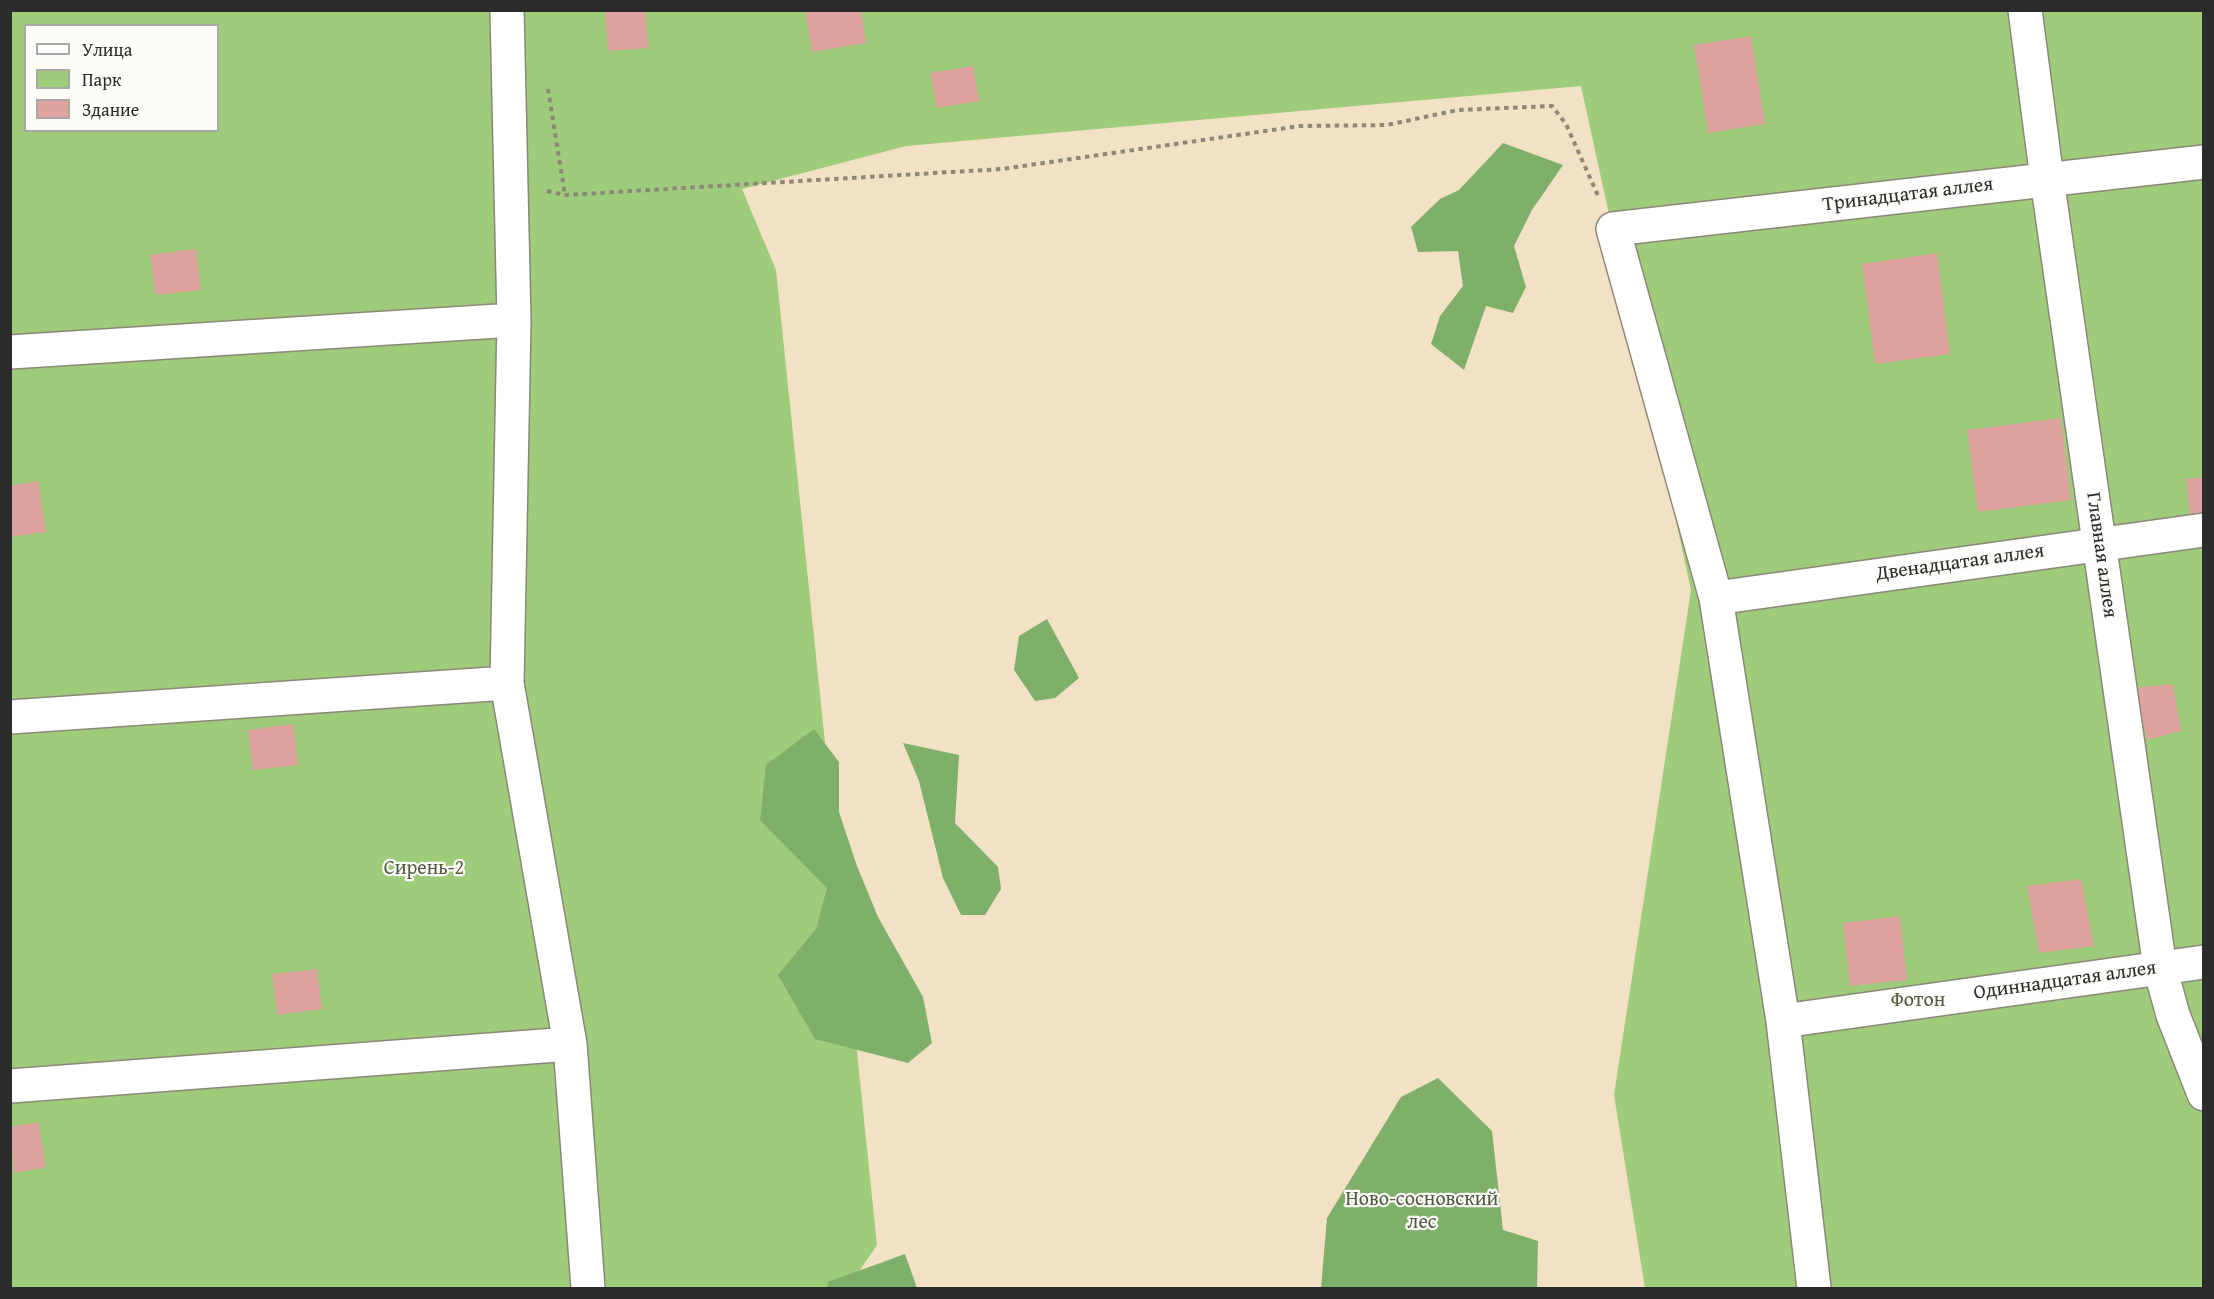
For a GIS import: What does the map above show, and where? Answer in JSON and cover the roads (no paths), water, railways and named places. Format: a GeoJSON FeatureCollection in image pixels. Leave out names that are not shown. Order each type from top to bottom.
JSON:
{"type":"FeatureCollection","features":[{"type":"Feature","properties":{"kind":"street"},"geometry":{"type":"LineString","coordinates":[[507,10],[514,320],[507,683],[570,1044],[588,1288]]}},
{"type":"Feature","properties":{"kind":"street","name":"Главная аллея"},"geometry":{"type":"LineString","coordinates":[[2025,10],[2160,968],[2173,1015],[2204,1094]]}},
{"type":"Feature","properties":{"kind":"street","name":"Тринадцатая аллея"},"geometry":{"type":"LineString","coordinates":[[1716,598],[1613,229],[2204,162]]}},
{"type":"Feature","properties":{"kind":"street"},"geometry":{"type":"LineString","coordinates":[[10,352],[514,320]]}},
{"type":"Feature","properties":{"kind":"street","name":"Двенадцатая аллея"},"geometry":{"type":"LineString","coordinates":[[1716,598],[2204,530]]}},
{"type":"Feature","properties":{"kind":"street"},"geometry":{"type":"LineString","coordinates":[[1716,598],[1783,1021],[1814,1288]]}},
{"type":"Feature","properties":{"kind":"street"},"geometry":{"type":"LineString","coordinates":[[10,717],[507,683]]}},
{"type":"Feature","properties":{"kind":"street","name":"Одиннадцатая аллея"},"geometry":{"type":"LineString","coordinates":[[1783,1021],[2204,963]]}},
{"type":"Feature","properties":{"kind":"street"},"geometry":{"type":"LineString","coordinates":[[10,1086],[570,1044]]}},
{"type":"Feature","properties":{"kind":"park label","name":"Сирень-2"},"geometry":{"type":"Point","coordinates":[424,869]}},
{"type":"Feature","properties":{"kind":"park label","name":"Фотон"},"geometry":{"type":"Point","coordinates":[1918,1001]}},
{"type":"Feature","properties":{"kind":"park label","name":"Ново-сосновский лес"},"geometry":{"type":"Point","coordinates":[1422,1212]}}]}
